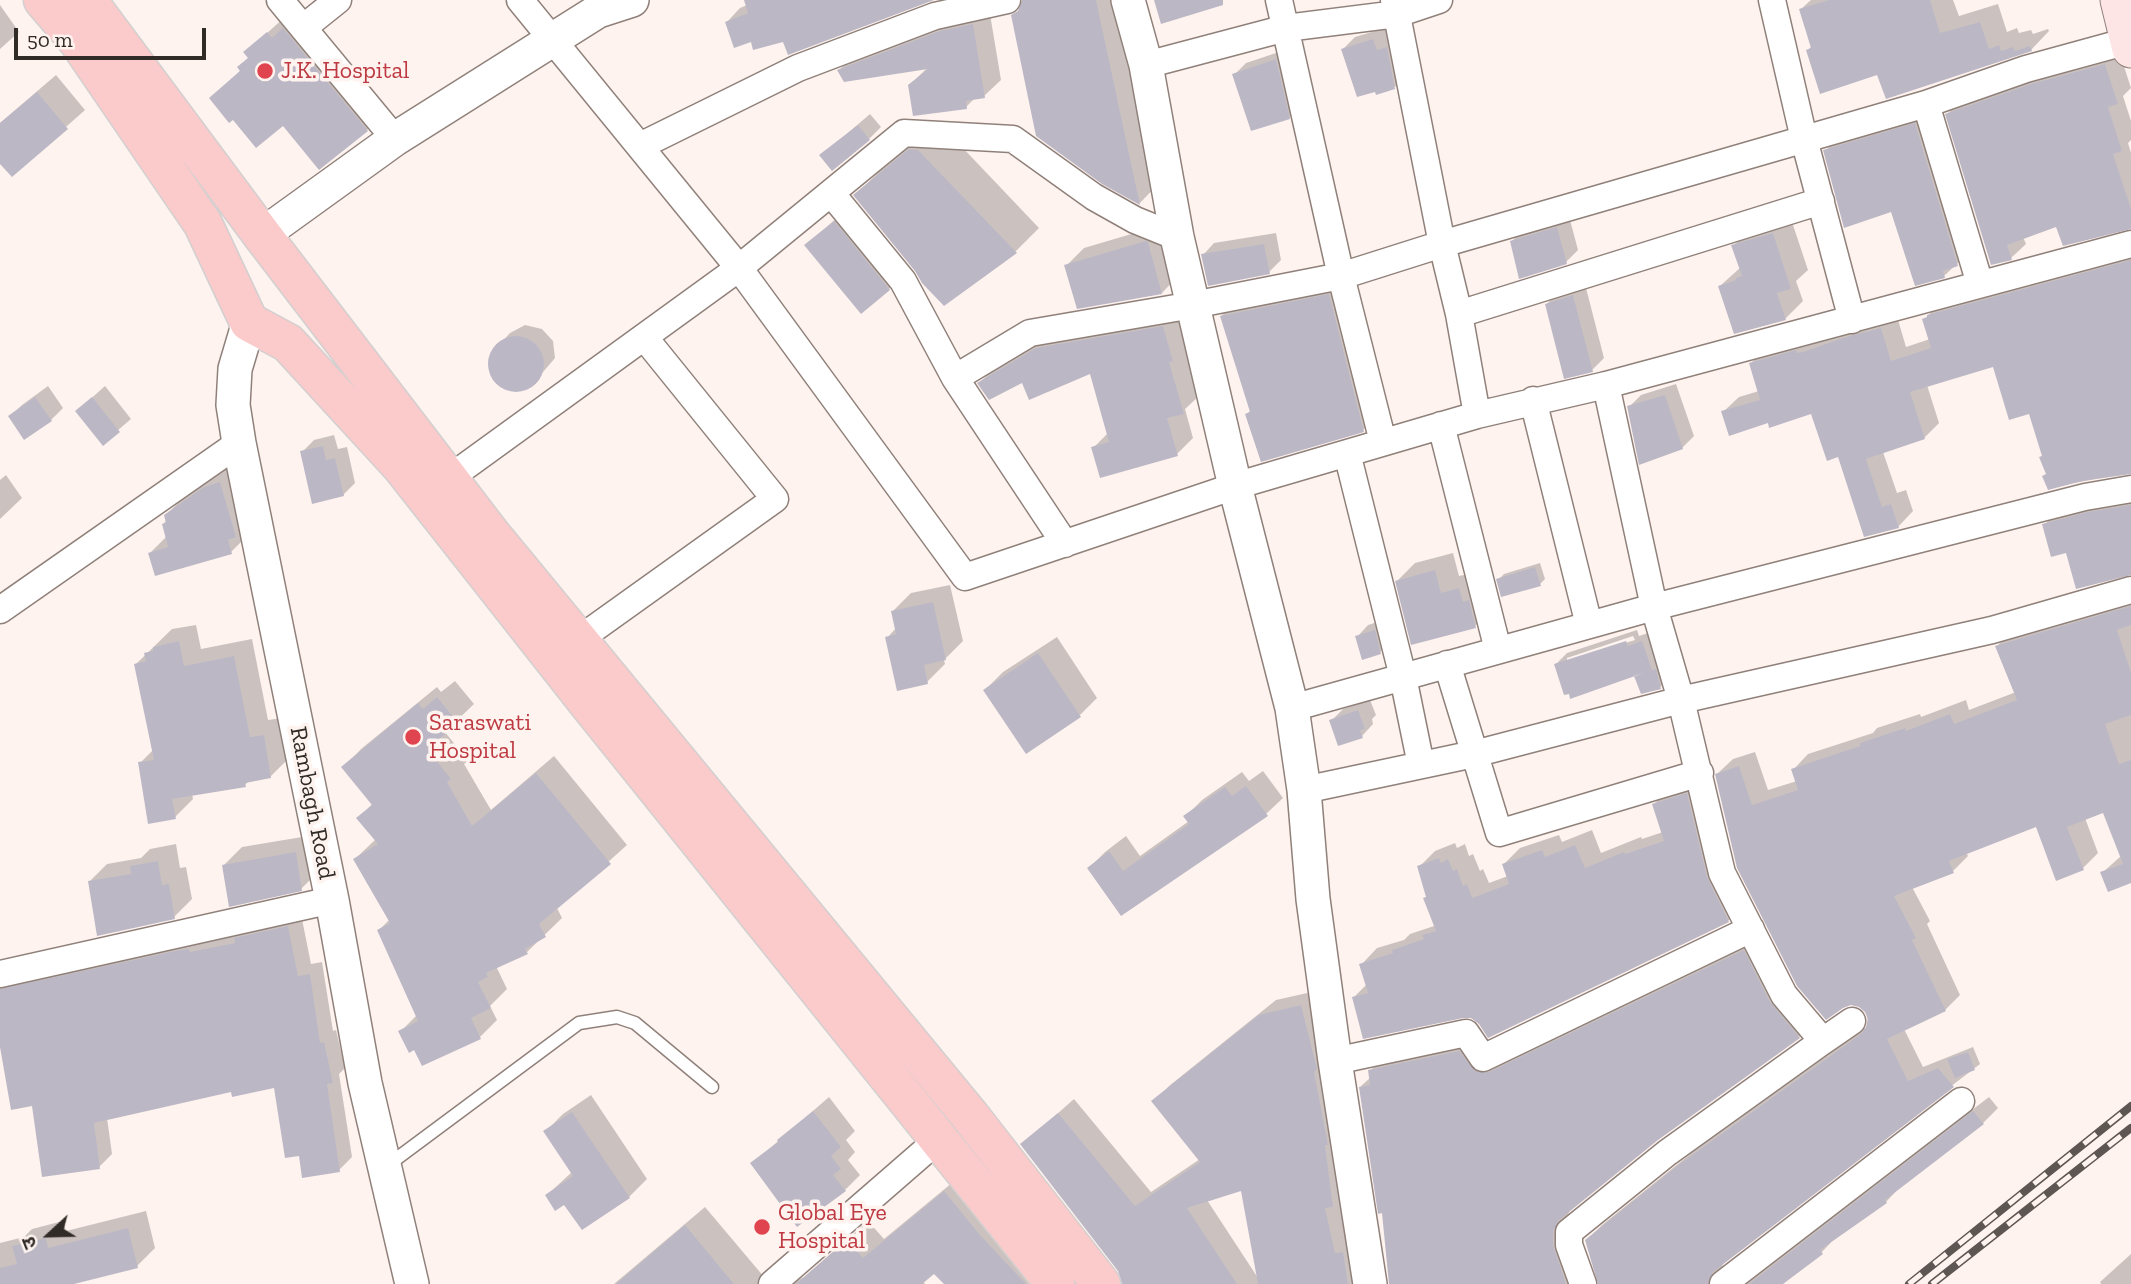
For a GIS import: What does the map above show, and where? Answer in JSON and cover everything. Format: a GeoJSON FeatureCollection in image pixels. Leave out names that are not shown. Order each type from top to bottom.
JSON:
{"type":"FeatureCollection","features":[{"type":"Feature","properties":{"kind":"main road"},"geometry":{"type":"LineString","coordinates":[[43,0],[78,41],[209,234],[249,322],[288,343],[402,467],[1055,1284]]}},
{"type":"Feature","properties":{"kind":"main road"},"geometry":{"type":"LineString","coordinates":[[87,0],[448,480],[971,1117],[1101,1284]]}},
{"type":"Feature","properties":{"kind":"main road"},"geometry":{"type":"LineString","coordinates":[[2119,0],[2129,45]]}},
{"type":"Feature","properties":{"kind":"main road"},"geometry":{"type":"LineString","coordinates":[[209,234],[222,224],[253,223]]}},
{"type":"Feature","properties":{"kind":"main road"},"geometry":{"type":"LineString","coordinates":[[288,343],[301,335],[320,311]]}},
{"type":"Feature","properties":{"kind":"street"},"geometry":{"type":"LineString","coordinates":[[280,0],[395,139]]}},
{"type":"Feature","properties":{"kind":"street"},"geometry":{"type":"LineString","coordinates":[[303,28],[338,0]]}},
{"type":"Feature","properties":{"kind":"street"},"geometry":{"type":"LineString","coordinates":[[520,0],[738,268],[965,577],[1235,486],[1441,425],[1533,400],[1606,385],[2131,244]]}},
{"type":"Feature","properties":{"kind":"street"},"geometry":{"type":"LineString","coordinates":[[253,223],[395,139],[598,10],[632,0]]}},
{"type":"Feature","properties":{"kind":"street"},"geometry":{"type":"LineString","coordinates":[[640,146],[798,68],[935,16],[1007,0]]}},
{"type":"Feature","properties":{"kind":"street"},"geometry":{"type":"LineString","coordinates":[[1128,0],[1146,65],[1177,237],[1235,486],[1292,708],[1304,790],[1313,899],[1370,1284]]}},
{"type":"Feature","properties":{"kind":"street"},"geometry":{"type":"LineString","coordinates":[[1279,0],[1341,276],[1383,442]]}},
{"type":"Feature","properties":{"kind":"street"},"geometry":{"type":"LineString","coordinates":[[1146,65],[1286,28],[1439,0]]}},
{"type":"Feature","properties":{"kind":"street"},"geometry":{"type":"LineString","coordinates":[[1772,0],[1804,139],[1852,320]]}},
{"type":"Feature","properties":{"kind":"street"},"geometry":{"type":"LineString","coordinates":[[1396,7],[1477,415]]}},
{"type":"Feature","properties":{"kind":"street"},"geometry":{"type":"LineString","coordinates":[[955,378],[1030,333],[1341,276],[1442,244],[1926,104],[2026,69],[2129,45]]}},
{"type":"Feature","properties":{"kind":"street"},"geometry":{"type":"LineString","coordinates":[[1926,104],[1980,284]]}},
{"type":"Feature","properties":{"kind":"street"},"geometry":{"type":"LineString","coordinates":[[448,480],[738,268],[904,133],[1013,139],[1094,197],[1135,220],[1177,237]]}},
{"type":"Feature","properties":{"kind":"street"},"geometry":{"type":"LineString","coordinates":[[831,193],[903,281],[955,378],[1065,544]]}},
{"type":"Feature","properties":{"kind":"street"},"geometry":{"type":"LineString","coordinates":[[1459,314],[1821,201]]}},
{"type":"Feature","properties":{"kind":"street","name":"Rambagh Road"},"geometry":{"type":"LineString","coordinates":[[249,322],[235,369],[233,405],[239,443],[332,900],[365,1083],[412,1284]]}},
{"type":"Feature","properties":{"kind":"street"},"geometry":{"type":"LineString","coordinates":[[578,640],[775,499],[644,337]]}},
{"type":"Feature","properties":{"kind":"street"},"geometry":{"type":"LineString","coordinates":[[1606,385],[1654,607],[1700,773],[1722,873],[1784,995],[1823,1041]]}},
{"type":"Feature","properties":{"kind":"street"},"geometry":{"type":"LineString","coordinates":[[1533,400],[1589,625]]}},
{"type":"Feature","properties":{"kind":"street"},"geometry":{"type":"LineString","coordinates":[[1441,425],[1498,650]]}},
{"type":"Feature","properties":{"kind":"street"},"geometry":{"type":"LineString","coordinates":[[0,610],[239,443]]}},
{"type":"Feature","properties":{"kind":"street"},"geometry":{"type":"LineString","coordinates":[[1347,453],[1403,677],[1421,765]]}},
{"type":"Feature","properties":{"kind":"street"},"geometry":{"type":"LineString","coordinates":[[1292,708],[1654,607],[2085,497],[2131,489]]}},
{"type":"Feature","properties":{"kind":"street"},"geometry":{"type":"LineString","coordinates":[[1304,790],[1474,754],[1681,700],[1992,630],[2131,590]]}},
{"type":"Feature","properties":{"kind":"street"},"geometry":{"type":"LineString","coordinates":[[1447,664],[1499,833],[1700,773]]}},
{"type":"Feature","properties":{"kind":"street"},"geometry":{"type":"LineString","coordinates":[[0,974],[332,900]]}},
{"type":"Feature","properties":{"kind":"street"},"geometry":{"type":"LineString","coordinates":[[1335,1061],[1466,1033],[1483,1058],[1751,929]]}},
{"type":"Feature","properties":{"kind":"street"},"geometry":{"type":"LineString","coordinates":[[1583,1284],[1569,1245],[1569,1232],[1667,1153],[1852,1021]]}},
{"type":"Feature","properties":{"kind":"street"},"geometry":{"type":"LineString","coordinates":[[1723,1284],[1961,1101]]}},
{"type":"Feature","properties":{"kind":"street"},"geometry":{"type":"LineString","coordinates":[[772,1284],[940,1138]]}},
{"type":"Feature","properties":{"kind":"lane"},"geometry":{"type":"LineString","coordinates":[[385,1168],[579,1023],[617,1017],[635,1023],[712,1087]]}},
{"type":"Feature","properties":{"kind":"building"},"geometry":{"type":"Polygon","coordinates":[[[744,0],[934,0],[788,55],[783,42],[753,50],[751,42],[734,48],[725,22],[748,13],[744,0]]]}},
{"type":"Feature","properties":{"kind":"building"},"geometry":{"type":"Polygon","coordinates":[[[1022,0],[1096,0],[1140,205],[1102,184],[1036,136],[1011,15],[1018,11],[1022,0]]]}},
{"type":"Feature","properties":{"kind":"building"},"geometry":{"type":"Polygon","coordinates":[[[1154,0],[1223,0],[1223,5],[1161,24],[1154,0]]]}},
{"type":"Feature","properties":{"kind":"building"},"geometry":{"type":"Polygon","coordinates":[[[1829,0],[1930,0],[1940,33],[1980,22],[1989,49],[1999,45],[2001,51],[2013,47],[2015,51],[2030,46],[2032,51],[1886,99],[1877,75],[1820,94],[1806,50],[1811,48],[1799,9],[1829,0]]]}},
{"type":"Feature","properties":{"kind":"building"},"geometry":{"type":"Polygon","coordinates":[[[973,24],[985,98],[966,101],[967,109],[913,116],[908,85],[928,69],[844,82],[837,70],[940,31],[973,24]]]}},
{"type":"Feature","properties":{"kind":"building"},"geometry":{"type":"Polygon","coordinates":[[[283,28],[368,131],[319,170],[283,126],[256,148],[233,120],[229,123],[209,98],[240,71],[237,67],[248,58],[243,52],[267,32],[272,38],[283,28]]]}},
{"type":"Feature","properties":{"kind":"building"},"geometry":{"type":"Polygon","coordinates":[[[1373,39],[1377,50],[1387,47],[1395,89],[1357,97],[1341,49],[1373,39]]]}},
{"type":"Feature","properties":{"kind":"building"},"geometry":{"type":"Polygon","coordinates":[[[1276,59],[1290,119],[1251,131],[1232,74],[1276,59]]]}},
{"type":"Feature","properties":{"kind":"building"},"geometry":{"type":"Polygon","coordinates":[[[2105,64],[2118,104],[2108,107],[2122,151],[2113,154],[2131,209],[2131,229],[2063,246],[2056,227],[2007,245],[2012,260],[1991,265],[1945,114],[2031,84],[2105,64]]]}},
{"type":"Feature","properties":{"kind":"building"},"geometry":{"type":"Polygon","coordinates":[[[37,92],[68,129],[12,177],[0,164],[0,123],[37,92]]]}},
{"type":"Feature","properties":{"kind":"building"},"geometry":{"type":"Polygon","coordinates":[[[1915,123],[1958,266],[1943,271],[1945,278],[1915,286],[1891,212],[1844,228],[1823,150],[1915,123]]]}},
{"type":"Feature","properties":{"kind":"building"},"geometry":{"type":"Polygon","coordinates":[[[858,125],[870,140],[832,171],[819,155],[858,125]]]}},
{"type":"Feature","properties":{"kind":"building"},"geometry":{"type":"Polygon","coordinates":[[[909,149],[918,150],[1017,253],[944,306],[922,283],[853,195],[909,149]]]}},
{"type":"Feature","properties":{"kind":"building"},"geometry":{"type":"Polygon","coordinates":[[[834,221],[890,290],[861,314],[804,245],[834,221]]]}},
{"type":"Feature","properties":{"kind":"building"},"geometry":{"type":"Polygon","coordinates":[[[1557,227],[1567,264],[1519,279],[1510,241],[1557,227]]]}},
{"type":"Feature","properties":{"kind":"building"},"geometry":{"type":"Polygon","coordinates":[[[1773,233],[1791,289],[1777,293],[1786,320],[1734,334],[1718,286],[1742,276],[1731,245],[1773,233]]]}},
{"type":"Feature","properties":{"kind":"building"},"geometry":{"type":"Polygon","coordinates":[[[1146,241],[1162,294],[1077,309],[1064,265],[1146,241]]]}},
{"type":"Feature","properties":{"kind":"building"},"geometry":{"type":"Polygon","coordinates":[[[1264,244],[1270,274],[1208,286],[1201,254],[1264,244]]]}},
{"type":"Feature","properties":{"kind":"building"},"geometry":{"type":"Polygon","coordinates":[[[2131,260],[2131,474],[2082,481],[2048,490],[2042,476],[2046,474],[2039,457],[2042,456],[2029,414],[2009,420],[1993,367],[1910,392],[1925,439],[1866,459],[1882,507],[1891,504],[1899,528],[1864,537],[1838,457],[1827,461],[1811,414],[1769,428],[1768,423],[1729,436],[1721,411],[1760,400],[1749,363],[1796,350],[1797,353],[1803,352],[1881,328],[1891,361],[1931,348],[1922,319],[1927,315],[2131,260]]]}},
{"type":"Feature","properties":{"kind":"building"},"geometry":{"type":"Polygon","coordinates":[[[1329,294],[1364,432],[1261,462],[1245,414],[1250,412],[1220,316],[1329,294]]]}},
{"type":"Feature","properties":{"kind":"building"},"geometry":{"type":"Polygon","coordinates":[[[1573,295],[1593,372],[1564,379],[1545,304],[1573,295]]]}},
{"type":"Feature","properties":{"kind":"building"},"geometry":{"type":"Polygon","coordinates":[[[1163,326],[1173,361],[1169,362],[1184,414],[1167,418],[1178,456],[1100,478],[1091,447],[1109,442],[1090,374],[1029,400],[1022,383],[989,400],[977,383],[1036,348],[1163,326]]]}},
{"type":"Feature","properties":{"kind":"building"},"geometry":{"type":"Polygon","coordinates":[[[516,336],[527,338],[536,344],[542,353],[542,375],[536,384],[527,390],[516,392],[505,390],[496,384],[490,375],[488,364],[490,353],[496,344],[505,338],[516,336]]]}},
{"type":"Feature","properties":{"kind":"building"},"geometry":{"type":"Polygon","coordinates":[[[1665,395],[1683,449],[1639,465],[1627,406],[1665,395]]]}},
{"type":"Feature","properties":{"kind":"building"},"geometry":{"type":"Polygon","coordinates":[[[35,397],[52,421],[24,440],[8,416],[35,397]]]}},
{"type":"Feature","properties":{"kind":"building"},"geometry":{"type":"Polygon","coordinates":[[[92,397],[120,432],[103,446],[75,411],[92,397]]]}},
{"type":"Feature","properties":{"kind":"building"},"geometry":{"type":"Polygon","coordinates":[[[323,446],[326,460],[335,458],[344,496],[312,504],[300,451],[323,446]]]}},
{"type":"Feature","properties":{"kind":"building"},"geometry":{"type":"Polygon","coordinates":[[[220,482],[236,537],[228,540],[232,554],[155,576],[148,553],[168,547],[162,524],[166,523],[164,515],[204,487],[220,482]]]}},
{"type":"Feature","properties":{"kind":"building"},"geometry":{"type":"Polygon","coordinates":[[[2131,505],[2131,575],[2076,589],[2066,553],[2051,557],[2042,524],[2088,512],[2131,505]]]}},
{"type":"Feature","properties":{"kind":"building"},"geometry":{"type":"Polygon","coordinates":[[[1535,567],[1541,586],[1501,597],[1496,579],[1535,567]]]}},
{"type":"Feature","properties":{"kind":"building"},"geometry":{"type":"Polygon","coordinates":[[[1435,570],[1441,593],[1459,588],[1463,602],[1469,600],[1476,628],[1411,645],[1395,581],[1435,570]]]}},
{"type":"Feature","properties":{"kind":"building"},"geometry":{"type":"Polygon","coordinates":[[[933,602],[946,660],[924,665],[928,684],[897,691],[885,637],[896,634],[891,611],[933,602]]]}},
{"type":"Feature","properties":{"kind":"building"},"geometry":{"type":"Polygon","coordinates":[[[2131,606],[2131,625],[2117,630],[2131,672],[2131,715],[2105,724],[2119,764],[2131,760],[2131,883],[2108,892],[2100,872],[2123,864],[2103,813],[2067,827],[2084,870],[2056,881],[2036,827],[1949,861],[1954,873],[1894,896],[1916,938],[1912,940],[1946,1011],[1887,1039],[1908,1081],[1938,1068],[1954,1087],[1713,1272],[1708,1284],[1598,1284],[1585,1240],[1677,1166],[1861,1034],[1868,1019],[1859,1007],[1851,1005],[1826,1020],[1797,986],[1737,868],[1715,774],[1739,766],[1752,805],[1798,790],[1791,769],[1950,714],[1954,724],[2017,700],[1995,646],[2131,606]]]}},
{"type":"Feature","properties":{"kind":"building"},"geometry":{"type":"Polygon","coordinates":[[[1375,630],[1381,654],[1362,660],[1355,636],[1375,630]]]}},
{"type":"Feature","properties":{"kind":"building"},"geometry":{"type":"Polygon","coordinates":[[[179,641],[184,666],[234,656],[250,737],[264,735],[271,778],[245,783],[246,787],[172,799],[176,819],[148,824],[138,762],[154,760],[134,664],[146,661],[144,653],[153,651],[153,647],[179,641]]]}},
{"type":"Feature","properties":{"kind":"building"},"geometry":{"type":"Polygon","coordinates":[[[1626,641],[1628,646],[1642,641],[1652,670],[1570,699],[1569,694],[1564,695],[1554,664],[1626,641]]]}},
{"type":"Feature","properties":{"kind":"building"},"geometry":{"type":"Polygon","coordinates":[[[1038,653],[1081,717],[1026,754],[983,690],[1038,653]]]}},
{"type":"Feature","properties":{"kind":"building"},"geometry":{"type":"Polygon","coordinates":[[[1656,669],[1661,689],[1641,694],[1634,676],[1656,669]]]}},
{"type":"Feature","properties":{"kind":"building"},"geometry":{"type":"Polygon","coordinates":[[[437,697],[458,723],[427,749],[451,779],[447,782],[472,826],[536,773],[611,864],[539,924],[546,937],[525,949],[528,954],[486,973],[488,977],[478,982],[491,1008],[471,1018],[481,1039],[422,1066],[414,1050],[409,1053],[398,1031],[418,1021],[377,930],[390,923],[353,859],[378,844],[356,818],[372,805],[341,767],[418,703],[423,709],[437,697]]]}},
{"type":"Feature","properties":{"kind":"building"},"geometry":{"type":"Polygon","coordinates":[[[1358,710],[1365,729],[1360,730],[1363,738],[1338,746],[1329,720],[1358,710]]]}},
{"type":"Feature","properties":{"kind":"building"},"geometry":{"type":"Polygon","coordinates":[[[1246,786],[1268,816],[1121,916],[1087,868],[1109,851],[1123,871],[1189,824],[1183,816],[1225,787],[1232,796],[1246,786]]]}},
{"type":"Feature","properties":{"kind":"building"},"geometry":{"type":"Polygon","coordinates":[[[1687,793],[1707,877],[1729,922],[1488,1038],[1479,1024],[1471,1018],[1463,1018],[1363,1039],[1352,997],[1368,993],[1359,964],[1393,953],[1392,950],[1424,939],[1422,935],[1436,931],[1423,898],[1426,897],[1417,866],[1439,858],[1441,863],[1448,859],[1453,871],[1457,869],[1463,886],[1467,884],[1472,898],[1509,884],[1502,864],[1542,850],[1545,857],[1575,845],[1585,868],[1624,852],[1625,854],[1664,841],[1652,804],[1687,793]]]}},
{"type":"Feature","properties":{"kind":"building"},"geometry":{"type":"Polygon","coordinates":[[[296,852],[302,891],[229,907],[222,865],[296,852]]]}},
{"type":"Feature","properties":{"kind":"building"},"geometry":{"type":"Polygon","coordinates":[[[158,861],[162,885],[169,884],[175,919],[97,936],[88,881],[131,874],[130,866],[158,861]]]}},
{"type":"Feature","properties":{"kind":"building"},"geometry":{"type":"Polygon","coordinates":[[[288,926],[298,976],[310,974],[320,1043],[324,1042],[333,1083],[327,1084],[340,1172],[302,1178],[299,1156],[285,1158],[274,1088],[232,1097],[231,1092],[94,1123],[100,1169],[42,1177],[32,1106],[11,1110],[0,1047],[0,989],[180,950],[189,949],[190,952],[235,943],[234,938],[288,926]]]}},
{"type":"Feature","properties":{"kind":"building"},"geometry":{"type":"Polygon","coordinates":[[[1744,950],[1770,1002],[1800,1038],[1658,1140],[1559,1220],[1553,1231],[1553,1245],[1566,1284],[1389,1284],[1382,1213],[1378,1214],[1359,1087],[1370,1085],[1368,1070],[1459,1051],[1475,1071],[1489,1072],[1744,950]]]}},
{"type":"Feature","properties":{"kind":"building"},"geometry":{"type":"Polygon","coordinates":[[[1301,1005],[1317,1069],[1314,1072],[1328,1145],[1325,1145],[1333,1207],[1325,1208],[1335,1253],[1343,1252],[1348,1284],[1258,1284],[1241,1191],[1187,1208],[1237,1284],[1122,1284],[1118,1271],[1020,1144],[1058,1113],[1135,1206],[1200,1162],[1151,1101],[1259,1015],[1301,1005]]]}},
{"type":"Feature","properties":{"kind":"building"},"geometry":{"type":"Polygon","coordinates":[[[1968,1052],[1975,1070],[1955,1078],[1947,1059],[1968,1052]]]}},
{"type":"Feature","properties":{"kind":"building"},"geometry":{"type":"Polygon","coordinates":[[[813,1111],[841,1147],[831,1156],[841,1169],[833,1175],[846,1191],[797,1227],[750,1163],[813,1111]]]}},
{"type":"Feature","properties":{"kind":"building"},"geometry":{"type":"Polygon","coordinates":[[[1973,1111],[1984,1124],[1885,1200],[1887,1203],[1820,1250],[1823,1254],[1783,1284],[1749,1284],[1973,1111]]]}},
{"type":"Feature","properties":{"kind":"building"},"geometry":{"type":"Polygon","coordinates":[[[572,1112],[630,1198],[582,1230],[564,1205],[555,1211],[545,1195],[573,1176],[543,1131],[572,1112]]]}},
{"type":"Feature","properties":{"kind":"building"},"geometry":{"type":"Polygon","coordinates":[[[944,1191],[1026,1284],[944,1284],[934,1274],[922,1284],[796,1284],[847,1240],[863,1258],[944,1191]]]}},
{"type":"Feature","properties":{"kind":"building"},"geometry":{"type":"Polygon","coordinates":[[[685,1225],[734,1284],[616,1284],[685,1225]]]}},
{"type":"Feature","properties":{"kind":"building"},"geometry":{"type":"Polygon","coordinates":[[[128,1228],[138,1268],[74,1284],[0,1284],[0,1268],[17,1264],[12,1246],[46,1238],[48,1248],[128,1228]]]}},
{"type":"Feature","properties":{"kind":"railway"},"geometry":{"type":"LineString","coordinates":[[1909,1284],[2131,1106]]}},
{"type":"Feature","properties":{"kind":"railway"},"geometry":{"type":"LineString","coordinates":[[1932,1284],[2131,1128]]}},
{"type":"Feature","properties":{"kind":"place","name":"J.K. Hospital"},"geometry":{"type":"Point","coordinates":[265,71]}},
{"type":"Feature","properties":{"kind":"place","name":"Saraswati Hospital"},"geometry":{"type":"Point","coordinates":[413,737]}},
{"type":"Feature","properties":{"kind":"place","name":"Global Eye Hospital"},"geometry":{"type":"Point","coordinates":[762,1227]}}]}
